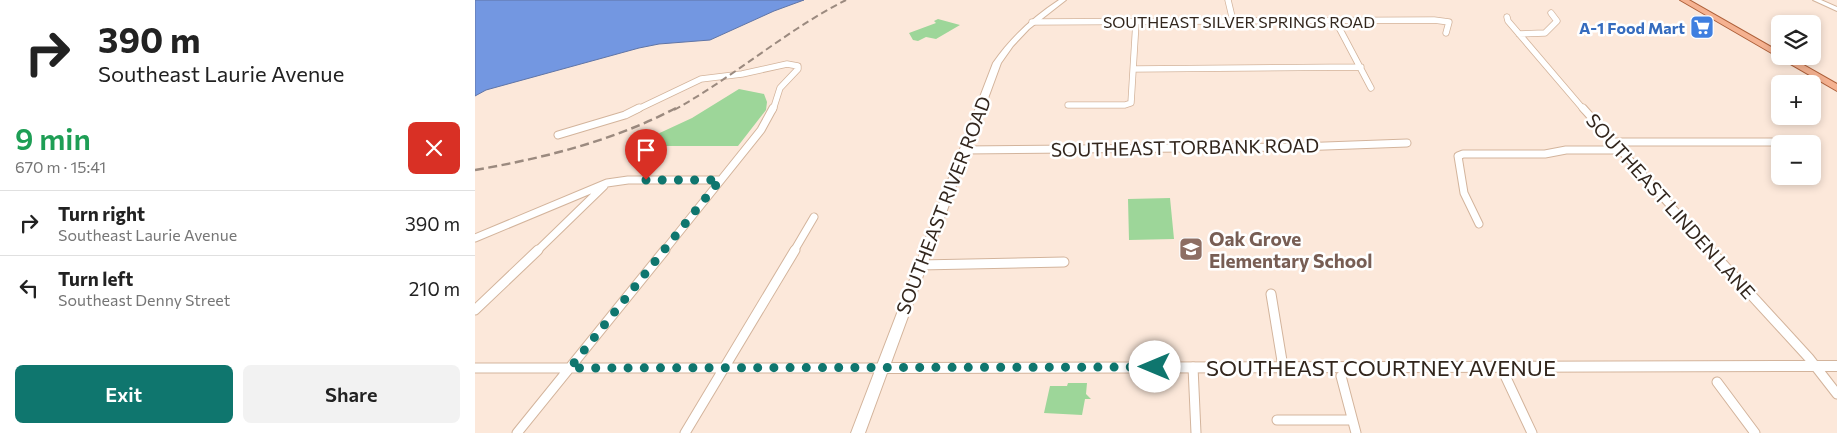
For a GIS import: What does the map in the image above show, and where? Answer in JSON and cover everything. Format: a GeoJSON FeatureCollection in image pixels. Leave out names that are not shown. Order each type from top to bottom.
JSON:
{"type":"FeatureCollection","features":[{"type":"Feature","properties":{"kind":"main road"},"geometry":{"type":"LineString","coordinates":[[1684,0],[1771,50]]}},
{"type":"Feature","properties":{"kind":"main road"},"geometry":{"type":"LineString","coordinates":[[1797,65],[1837,88]]}},
{"type":"Feature","properties":{"kind":"street","name":"SOUTHEAST RIVER ROAD"},"geometry":{"type":"LineString","coordinates":[[858,433],[998,63],[1013,41],[1032,22],[1063,0]]}},
{"type":"Feature","properties":{"kind":"street"},"geometry":{"type":"LineString","coordinates":[[1228,0],[1233,20]]}},
{"type":"Feature","properties":{"kind":"street"},"geometry":{"type":"LineString","coordinates":[[1815,0],[1837,9]]}},
{"type":"Feature","properties":{"kind":"street"},"geometry":{"type":"LineString","coordinates":[[1519,34],[1545,33],[1557,21],[1551,13]]}},
{"type":"Feature","properties":{"kind":"street","name":"SOUTHEAST LINDEN LANE"},"geometry":{"type":"LineString","coordinates":[[1507,17],[1508,21],[1619,150],[1798,346],[1837,394]]}},
{"type":"Feature","properties":{"kind":"street","name":"SOUTHEAST SILVER SPRINGS ROAD"},"geometry":{"type":"LineString","coordinates":[[1032,22],[1233,20],[1445,21],[1449,23],[1446,32]]}},
{"type":"Feature","properties":{"kind":"street"},"geometry":{"type":"LineString","coordinates":[[1335,20],[1371,88]]}},
{"type":"Feature","properties":{"kind":"street"},"geometry":{"type":"LineString","coordinates":[[1068,105],[1125,105],[1131,103],[1136,22]]}},
{"type":"Feature","properties":{"kind":"street"},"geometry":{"type":"LineString","coordinates":[[517,433],[765,126],[771,115],[780,88],[799,66],[787,64],[742,74],[701,79],[625,115],[558,136]]}},
{"type":"Feature","properties":{"kind":"street"},"geometry":{"type":"LineString","coordinates":[[1134,69],[1361,67]]}},
{"type":"Feature","properties":{"kind":"street"},"geometry":{"type":"LineString","coordinates":[[1613,142],[1771,142]]}},
{"type":"Feature","properties":{"kind":"street","name":"SOUTHEAST TORBANK ROAD"},"geometry":{"type":"LineString","coordinates":[[964,150],[1298,147],[1407,143]]}},
{"type":"Feature","properties":{"kind":"street"},"geometry":{"type":"LineString","coordinates":[[1479,224],[1464,193],[1458,156],[1619,150]]}},
{"type":"Feature","properties":{"kind":"street"},"geometry":{"type":"LineString","coordinates":[[475,238],[607,183],[628,180],[720,180]]}},
{"type":"Feature","properties":{"kind":"street"},"geometry":{"type":"LineString","coordinates":[[475,310],[607,183]]}},
{"type":"Feature","properties":{"kind":"street"},"geometry":{"type":"LineString","coordinates":[[685,433],[815,217]]}},
{"type":"Feature","properties":{"kind":"street"},"geometry":{"type":"LineString","coordinates":[[920,265],[1065,262]]}},
{"type":"Feature","properties":{"kind":"street"},"geometry":{"type":"LineString","coordinates":[[1271,294],[1283,367]]}},
{"type":"Feature","properties":{"kind":"street","name":"SOUTHEAST COURTNEY AVENUE"},"geometry":{"type":"LineString","coordinates":[[475,368],[1283,367],[1340,371],[1501,367],[1837,366]]}},
{"type":"Feature","properties":{"kind":"street"},"geometry":{"type":"LineString","coordinates":[[1193,367],[1196,433]]}},
{"type":"Feature","properties":{"kind":"street"},"geometry":{"type":"LineString","coordinates":[[1501,367],[1533,433]]}},
{"type":"Feature","properties":{"kind":"street"},"geometry":{"type":"LineString","coordinates":[[1340,371],[1356,433]]}},
{"type":"Feature","properties":{"kind":"street"},"geometry":{"type":"LineString","coordinates":[[1717,382],[1755,433]]}},
{"type":"Feature","properties":{"kind":"street"},"geometry":{"type":"LineString","coordinates":[[1277,420],[1352,420]]}},
{"type":"Feature","properties":{"kind":"green space"},"geometry":{"type":"Polygon","coordinates":[[[938,19],[960,25],[936,39],[926,37],[918,41],[913,40],[909,33],[936,23],[934,21],[938,19]]]}},
{"type":"Feature","properties":{"kind":"green space"},"geometry":{"type":"Polygon","coordinates":[[[739,89],[764,94],[767,102],[766,110],[738,146],[642,146],[651,137],[692,118],[739,89]]]}},
{"type":"Feature","properties":{"kind":"green space"},"geometry":{"type":"Polygon","coordinates":[[[1170,198],[1174,239],[1129,240],[1128,199],[1170,198]]]}},
{"type":"Feature","properties":{"kind":"green space"},"geometry":{"type":"Polygon","coordinates":[[[1068,383],[1087,383],[1086,394],[1091,399],[1085,399],[1082,415],[1044,413],[1050,386],[1067,386],[1068,383]]]}},
{"type":"Feature","properties":{"kind":"water"},"geometry":{"type":"Polygon","coordinates":[[[475,0],[804,0],[774,11],[710,40],[659,44],[639,48],[486,90],[475,96],[475,0]]]}},
{"type":"Feature","properties":{"kind":"railway"},"geometry":{"type":"LineString","coordinates":[[674,110],[718,83],[802,26],[846,0]]}},
{"type":"Feature","properties":{"kind":"railway"},"geometry":{"type":"LineString","coordinates":[[475,170],[527,160],[578,147],[628,130],[676,108]]}},
{"type":"Feature","properties":{"kind":"place","name":"A-1 Food Mart"},"geometry":{"type":"Point","coordinates":[1702,27]}},
{"type":"Feature","properties":{"kind":"place","name":"Oak Grove Elementary School"},"geometry":{"type":"Point","coordinates":[1191,249]}},
{"type":"Feature","properties":{"kind":"route"},"geometry":{"type":"LineString","coordinates":[[646,180],[720,180],[570,368],[1155,367]]}}]}
